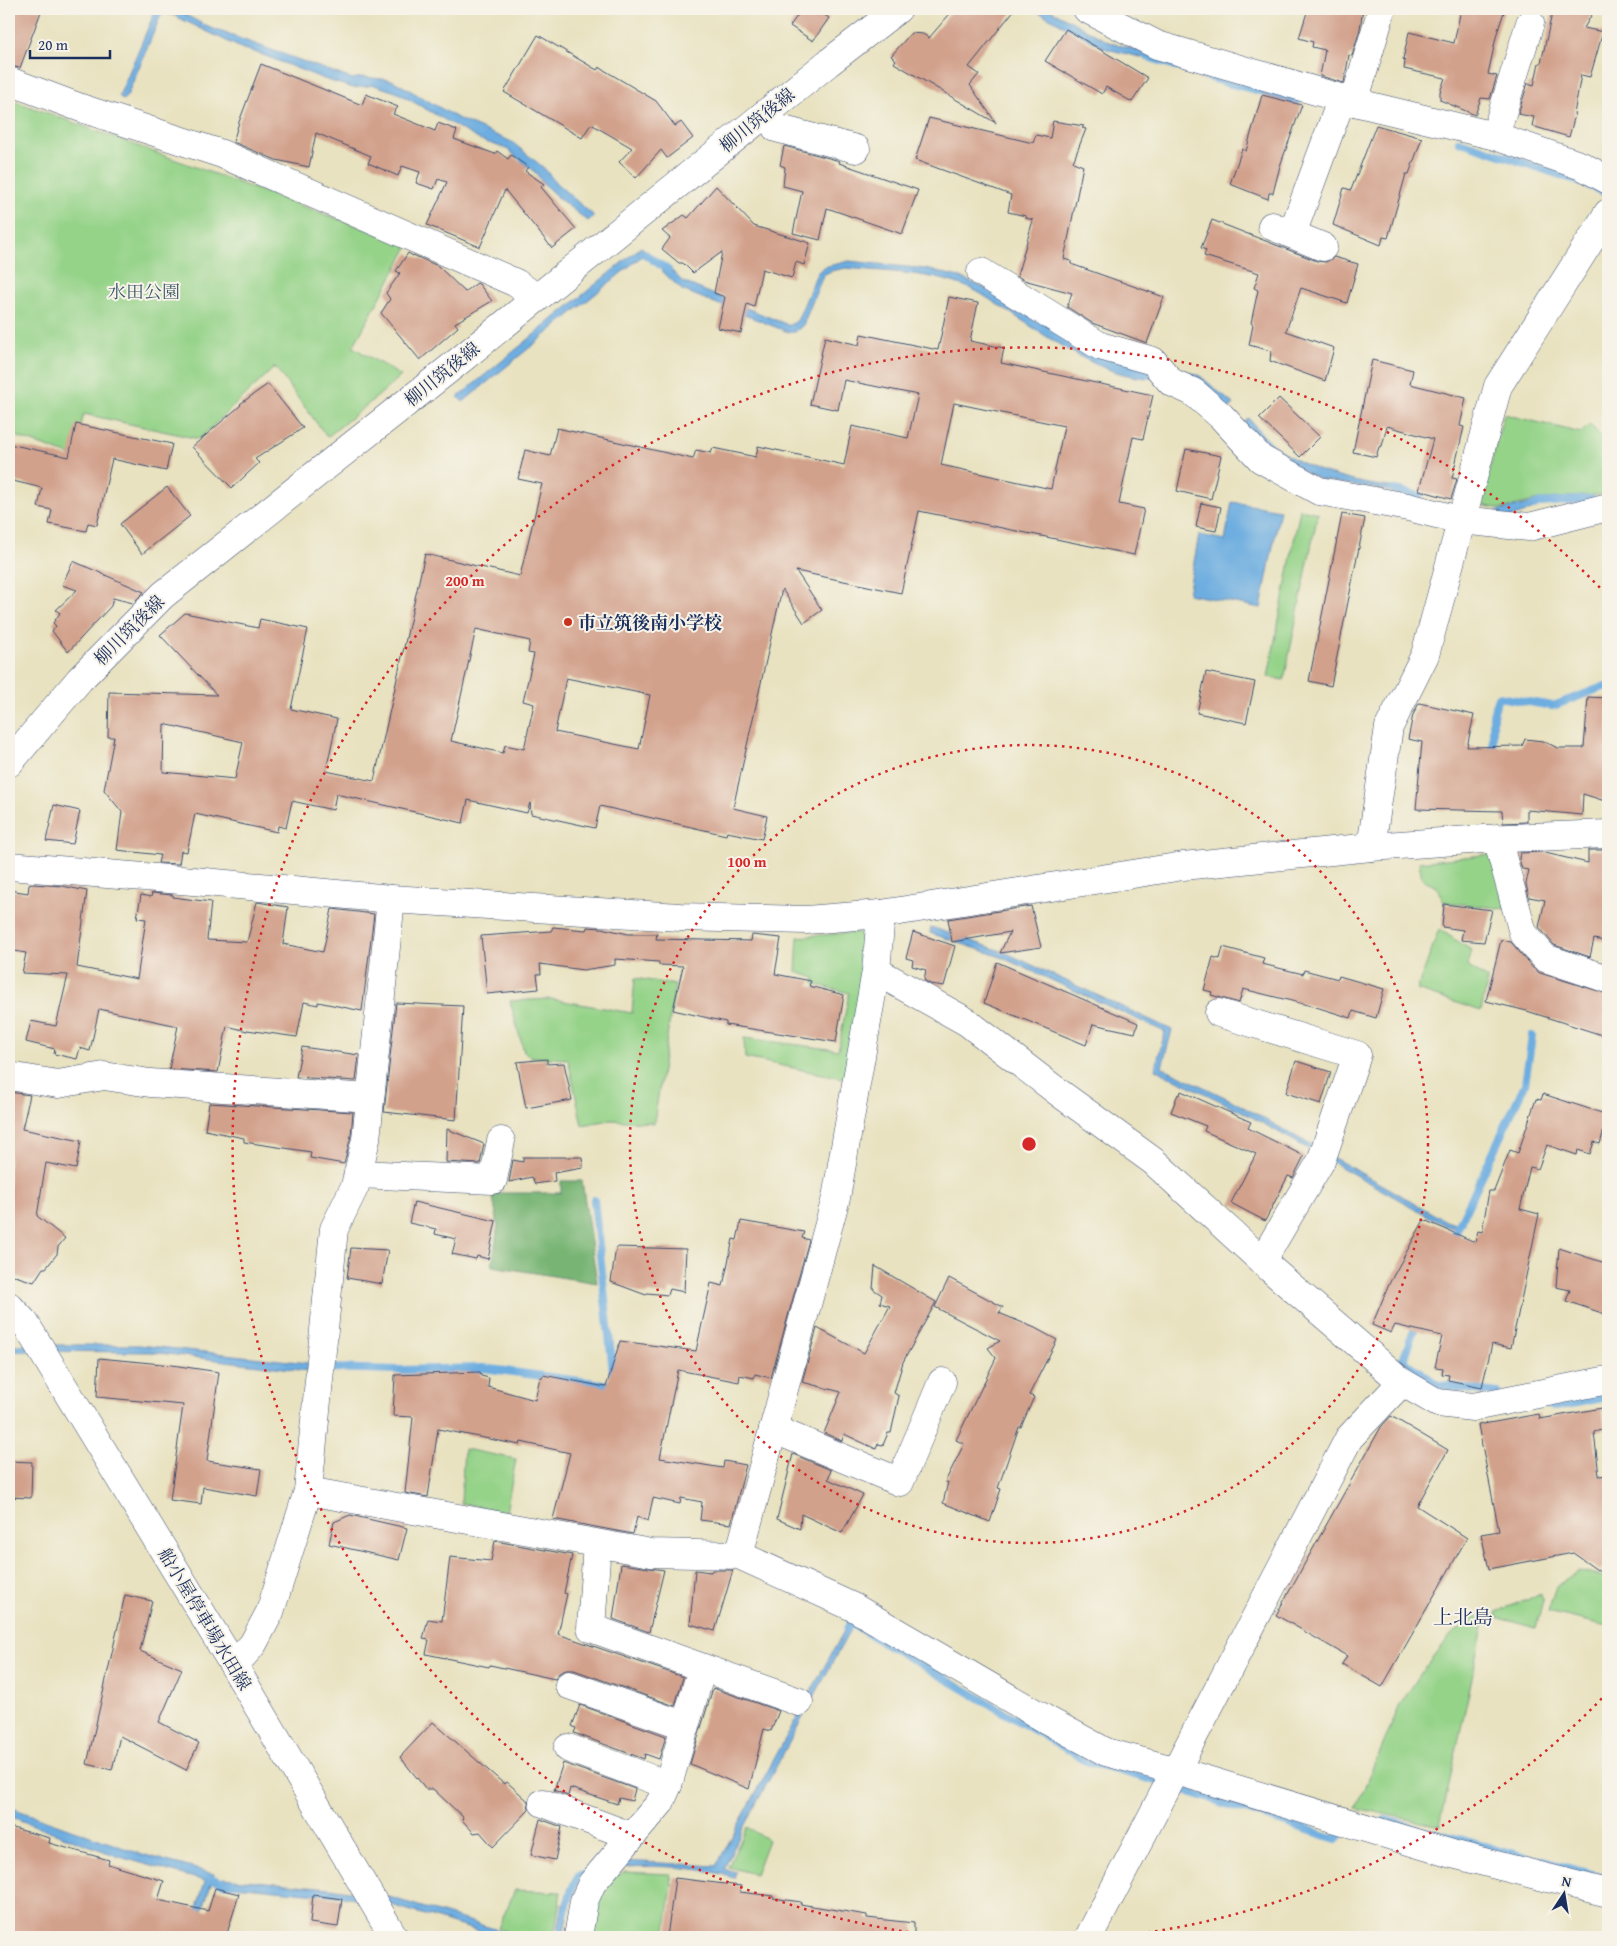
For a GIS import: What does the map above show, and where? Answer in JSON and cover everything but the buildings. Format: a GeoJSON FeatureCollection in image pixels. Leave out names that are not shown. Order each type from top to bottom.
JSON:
{"type":"FeatureCollection","features":[{"type":"Feature","properties":{"kind":"street","name":"柳川筑後線"},"geometry":{"type":"LineString","coordinates":[[9,763],[80,679],[163,596],[898,9]]}},
{"type":"Feature","properties":{"kind":"street"},"geometry":{"type":"LineString","coordinates":[[1087,9],[1157,45],[1348,100],[1495,136],[1582,166],[1608,180]]}},
{"type":"Feature","properties":{"kind":"street"},"geometry":{"type":"LineString","coordinates":[[1323,247],[1282,230],[1348,100],[1382,9]]}},
{"type":"Feature","properties":{"kind":"street"},"geometry":{"type":"LineString","coordinates":[[1495,136],[1530,22]]}},
{"type":"Feature","properties":{"kind":"street"},"geometry":{"type":"LineString","coordinates":[[9,81],[80,108],[222,154],[516,284],[537,298]]}},
{"type":"Feature","properties":{"kind":"street"},"geometry":{"type":"LineString","coordinates":[[776,128],[856,149]]}},
{"type":"Feature","properties":{"kind":"street"},"geometry":{"type":"LineString","coordinates":[[1371,847],[1389,727],[1425,655],[1460,520],[1498,386],[1608,213]]}},
{"type":"Feature","properties":{"kind":"street"},"geometry":{"type":"LineString","coordinates":[[982,272],[1100,346],[1152,361],[1171,382],[1194,392],[1221,416],[1260,459],[1319,491],[1408,506],[1460,520],[1529,527],[1608,507]]}},
{"type":"Feature","properties":{"kind":"street"},"geometry":{"type":"LineString","coordinates":[[9,866],[391,899],[670,916],[806,920],[881,914],[1183,866],[1371,847],[1497,838],[1608,834]]}},
{"type":"Feature","properties":{"kind":"street"},"geometry":{"type":"LineString","coordinates":[[1497,838],[1523,933],[1545,958],[1608,979]]}},
{"type":"Feature","properties":{"kind":"street"},"geometry":{"type":"LineString","coordinates":[[234,1666],[253,1644],[270,1612],[308,1491],[334,1229],[354,1188],[366,1140],[391,899]]}},
{"type":"Feature","properties":{"kind":"street"},"geometry":{"type":"LineString","coordinates":[[740,1555],[836,1198],[876,971],[881,914]]}},
{"type":"Feature","properties":{"kind":"street"},"geometry":{"type":"LineString","coordinates":[[876,971],[967,1022],[1058,1092],[1153,1161],[1262,1261],[1402,1382],[1438,1403],[1473,1407],[1608,1380]]}},
{"type":"Feature","properties":{"kind":"street"},"geometry":{"type":"LineString","coordinates":[[1219,1013],[1357,1055],[1321,1161],[1262,1261]]}},
{"type":"Feature","properties":{"kind":"street"},"geometry":{"type":"LineString","coordinates":[[9,1076],[58,1084],[104,1076],[150,1083],[370,1098]]}},
{"type":"Feature","properties":{"kind":"street"},"geometry":{"type":"LineString","coordinates":[[358,1174],[493,1180],[501,1141]]}},
{"type":"Feature","properties":{"kind":"street","name":"船小屋停車場水田線"},"geometry":{"type":"LineString","coordinates":[[9,1306],[25,1323],[234,1666],[394,1937]]}},
{"type":"Feature","properties":{"kind":"street"},"geometry":{"type":"LineString","coordinates":[[773,1430],[900,1482],[942,1382]]}},
{"type":"Feature","properties":{"kind":"street"},"geometry":{"type":"LineString","coordinates":[[1089,1937],[1349,1438],[1402,1382]]}},
{"type":"Feature","properties":{"kind":"street"},"geometry":{"type":"LineString","coordinates":[[308,1491],[651,1553],[740,1555],[855,1608],[1047,1720],[1106,1752],[1177,1771],[1452,1854],[1608,1893]]}},
{"type":"Feature","properties":{"kind":"street"},"geometry":{"type":"LineString","coordinates":[[597,1544],[591,1628],[799,1702]]}},
{"type":"Feature","properties":{"kind":"street"},"geometry":{"type":"LineString","coordinates":[[578,1937],[584,1901],[592,1882],[660,1803],[668,1785],[702,1668]]}},
{"type":"Feature","properties":{"kind":"street"},"geometry":{"type":"LineString","coordinates":[[569,1684],[686,1726]]}},
{"type":"Feature","properties":{"kind":"street"},"geometry":{"type":"LineString","coordinates":[[568,1748],[668,1785]]}},
{"type":"Feature","properties":{"kind":"street"},"geometry":{"type":"LineString","coordinates":[[543,1803],[631,1836]]}},
{"type":"Feature","properties":{"kind":"green space","name":"水田公園"},"geometry":{"type":"Polygon","coordinates":[[[9,99],[409,245],[353,347],[401,376],[327,437],[275,367],[199,439],[84,414],[73,456],[9,434],[9,99]]]}},
{"type":"Feature","properties":{"kind":"green space"},"geometry":{"type":"Polygon","coordinates":[[[1504,414],[1581,433],[1590,424],[1608,446],[1608,494],[1543,499],[1501,509],[1480,505],[1504,414]]]}},
{"type":"Feature","properties":{"kind":"green space"},"geometry":{"type":"Polygon","coordinates":[[[1300,509],[1318,513],[1284,680],[1268,677],[1300,509]]]}},
{"type":"Feature","properties":{"kind":"green space"},"geometry":{"type":"Polygon","coordinates":[[[1492,854],[1506,909],[1444,902],[1437,888],[1422,878],[1419,862],[1492,854]]]}},
{"type":"Feature","properties":{"kind":"green space"},"geometry":{"type":"Polygon","coordinates":[[[1439,929],[1471,950],[1467,966],[1488,979],[1481,1011],[1417,990],[1439,929]]]}},
{"type":"Feature","properties":{"kind":"green space"},"geometry":{"type":"Polygon","coordinates":[[[859,932],[868,945],[846,1079],[745,1058],[744,1038],[838,1050],[849,993],[814,984],[815,978],[796,972],[798,937],[859,932]]]}},
{"type":"Feature","properties":{"kind":"green space"},"geometry":{"type":"Polygon","coordinates":[[[635,978],[675,985],[654,1123],[611,1120],[582,1125],[568,1059],[531,1057],[524,1052],[510,1001],[551,999],[632,1013],[635,978]]]}},
{"type":"Feature","properties":{"kind":"green space"},"geometry":{"type":"Polygon","coordinates":[[[561,1181],[582,1181],[597,1283],[492,1266],[498,1225],[492,1193],[561,1193],[561,1181]]]}},
{"type":"Feature","properties":{"kind":"green space"},"geometry":{"type":"Polygon","coordinates":[[[464,1449],[516,1459],[506,1512],[461,1503],[464,1449]]]}},
{"type":"Feature","properties":{"kind":"green space"},"geometry":{"type":"Polygon","coordinates":[[[1579,1571],[1608,1579],[1608,1626],[1548,1612],[1556,1587],[1579,1571]]]}},
{"type":"Feature","properties":{"kind":"green space"},"geometry":{"type":"Polygon","coordinates":[[[1540,1593],[1543,1601],[1536,1628],[1495,1617],[1497,1611],[1540,1593]]]}},
{"type":"Feature","properties":{"kind":"green space"},"geometry":{"type":"Polygon","coordinates":[[[1476,1616],[1484,1622],[1440,1826],[1356,1808],[1400,1705],[1423,1670],[1451,1635],[1476,1616]]]}},
{"type":"Feature","properties":{"kind":"green space"},"geometry":{"type":"Polygon","coordinates":[[[747,1827],[768,1840],[755,1874],[728,1867],[747,1827]]]}},
{"type":"Feature","properties":{"kind":"green space"},"geometry":{"type":"Polygon","coordinates":[[[624,1872],[670,1874],[672,1884],[665,1937],[588,1937],[598,1899],[608,1883],[615,1876],[624,1872]]]}},
{"type":"Feature","properties":{"kind":"green space"},"geometry":{"type":"Polygon","coordinates":[[[515,1890],[561,1892],[554,1937],[531,1937],[498,1928],[515,1890]]]}},
{"type":"Feature","properties":{"kind":"water"},"geometry":{"type":"Polygon","coordinates":[[[154,9],[175,9],[208,27],[352,79],[363,77],[392,80],[461,120],[512,142],[544,168],[556,183],[594,216],[588,221],[575,211],[552,192],[540,180],[537,174],[507,149],[480,140],[396,92],[374,85],[353,88],[324,79],[243,49],[173,15],[164,13],[160,17],[127,96],[123,100],[119,96],[151,21],[154,9]]]}},
{"type":"Feature","properties":{"kind":"water"},"geometry":{"type":"Polygon","coordinates":[[[1033,9],[1049,9],[1109,42],[1158,56],[1156,61],[1107,49],[1033,9]]]}},
{"type":"Feature","properties":{"kind":"water"},"geometry":{"type":"Polygon","coordinates":[[[641,247],[652,255],[648,260],[642,256],[463,402],[458,397],[641,247]]]}},
{"type":"Feature","properties":{"kind":"water"},"geometry":{"type":"Polygon","coordinates":[[[849,261],[926,269],[959,277],[1178,371],[1180,369],[1200,376],[1233,404],[1228,409],[1154,378],[1114,371],[1094,363],[1075,354],[978,292],[959,284],[927,276],[846,268],[831,271],[823,275],[803,325],[795,332],[788,332],[682,290],[659,268],[665,264],[683,282],[788,325],[798,319],[817,273],[824,267],[849,261]]]}},
{"type":"Feature","properties":{"kind":"water"},"geometry":{"type":"Polygon","coordinates":[[[1248,418],[1274,446],[1292,458],[1337,477],[1369,484],[1402,488],[1403,493],[1320,480],[1268,452],[1241,425],[1248,418]]]}},
{"type":"Feature","properties":{"kind":"water"},"geometry":{"type":"Polygon","coordinates":[[[1541,501],[1542,506],[1504,520],[1495,512],[1541,501]]]}},
{"type":"Feature","properties":{"kind":"water"},"geometry":{"type":"Polygon","coordinates":[[[1232,502],[1280,510],[1261,608],[1188,594],[1199,535],[1225,540],[1232,502]]]}},
{"type":"Feature","properties":{"kind":"water"},"geometry":{"type":"Polygon","coordinates":[[[931,927],[1004,952],[1172,1030],[1162,1067],[1231,1100],[1446,1221],[1459,1225],[1457,1229],[1446,1226],[1241,1111],[1155,1069],[1165,1032],[1001,957],[930,933],[931,927]]]}},
{"type":"Feature","properties":{"kind":"water"},"geometry":{"type":"Polygon","coordinates":[[[9,1345],[139,1345],[308,1363],[308,1371],[151,1352],[9,1351],[9,1345]]]}},
{"type":"Feature","properties":{"kind":"water"},"geometry":{"type":"Polygon","coordinates":[[[852,1616],[856,1619],[743,1828],[724,1869],[736,1872],[734,1878],[709,1871],[681,1868],[625,1867],[624,1861],[716,1866],[852,1616]]]}},
{"type":"Feature","properties":{"kind":"water"},"geometry":{"type":"Polygon","coordinates":[[[9,1807],[138,1853],[214,1874],[194,1937],[188,1937],[205,1881],[120,1857],[9,1816],[9,1807]]]}},
{"type":"Feature","properties":{"kind":"water"},"geometry":{"type":"Polygon","coordinates":[[[223,1878],[329,1888],[389,1897],[521,1937],[497,1937],[395,1906],[349,1897],[224,1885],[223,1878]]]}},
{"type":"Feature","properties":{"kind":"water"},"geometry":{"type":"Polygon","coordinates":[[[570,1902],[563,1937],[557,1937],[563,1903],[570,1902]]]}},
{"type":"Feature","properties":{"kind":"waterway"},"geometry":{"type":"LineString","coordinates":[[1148,57],[1224,82],[1298,100]]}},
{"type":"Feature","properties":{"kind":"waterway"},"geometry":{"type":"LineString","coordinates":[[1459,141],[1584,183],[1608,194]]}},
{"type":"Feature","properties":{"kind":"waterway"},"geometry":{"type":"LineString","coordinates":[[643,253],[668,270]]}},
{"type":"Feature","properties":{"kind":"waterway"},"geometry":{"type":"LineString","coordinates":[[1394,490],[1419,496]]}},
{"type":"Feature","properties":{"kind":"waterway"},"geometry":{"type":"LineString","coordinates":[[1534,506],[1540,503],[1591,499]]}},
{"type":"Feature","properties":{"kind":"waterway"},"geometry":{"type":"LineString","coordinates":[[1493,757],[1493,715],[1498,697],[1553,706],[1603,687],[1608,687]]}},
{"type":"Feature","properties":{"kind":"waterway"},"geometry":{"type":"LineString","coordinates":[[1451,1242],[1525,1084],[1532,1036]]}},
{"type":"Feature","properties":{"kind":"waterway"},"geometry":{"type":"LineString","coordinates":[[326,1368],[399,1370],[483,1368],[610,1385],[614,1380],[594,1200]]}},
{"type":"Feature","properties":{"kind":"waterway"},"geometry":{"type":"LineString","coordinates":[[1417,1321],[1403,1360],[1438,1385],[1497,1393]]}},
{"type":"Feature","properties":{"kind":"waterway"},"geometry":{"type":"LineString","coordinates":[[1540,1403],[1554,1407],[1608,1397]]}},
{"type":"Feature","properties":{"kind":"waterway"},"geometry":{"type":"LineString","coordinates":[[847,1629],[850,1623],[1091,1763],[1152,1780],[1336,1839],[1346,1828]]}},
{"type":"Feature","properties":{"kind":"waterway"},"geometry":{"type":"LineString","coordinates":[[1385,1820],[1608,1878]]}},
{"type":"Feature","properties":{"kind":"waterway"},"geometry":{"type":"LineString","coordinates":[[565,1912],[572,1889],[579,1875],[590,1872]]}},
{"type":"Feature","properties":{"kind":"waterway"},"geometry":{"type":"LineString","coordinates":[[210,1878],[224,1883],[234,1883]]}},
{"type":"Feature","properties":{"kind":"place","name":"市立筑後南小学校"},"geometry":{"type":"Point","coordinates":[568,622]}},
{"type":"Feature","properties":{"kind":"district","name":"上北島"},"geometry":{"type":"Point","coordinates":[1463,1616]}}]}
